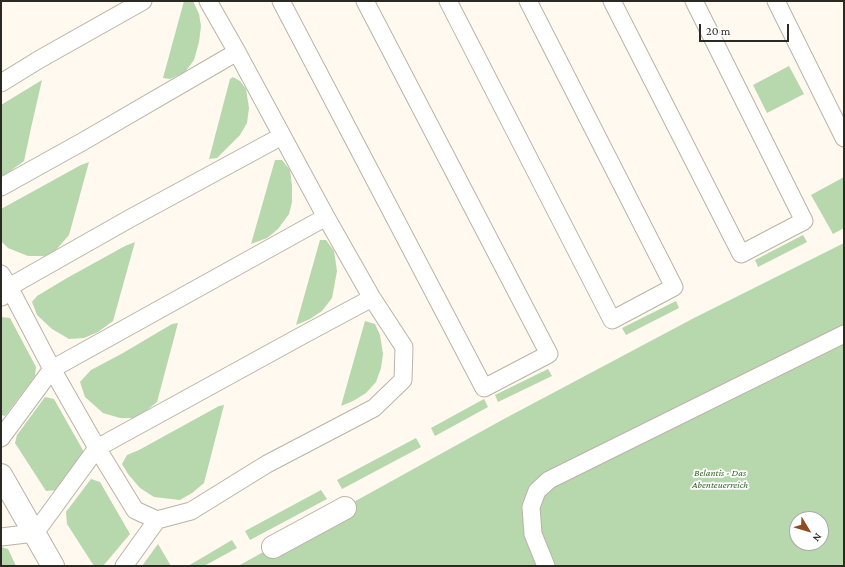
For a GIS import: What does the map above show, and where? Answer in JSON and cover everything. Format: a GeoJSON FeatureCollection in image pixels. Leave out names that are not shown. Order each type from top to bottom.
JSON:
{"type":"FeatureCollection","features":[{"type":"Feature","properties":{"kind":"street"},"geometry":{"type":"LineString","coordinates":[[1,474],[54,566]]}},
{"type":"Feature","properties":{"kind":"street"},"geometry":{"type":"LineString","coordinates":[[273,547],[345,508]]}},
{"type":"Feature","properties":{"kind":"lane"},"geometry":{"type":"LineString","coordinates":[[1,83],[47,55],[143,1]]}},
{"type":"Feature","properties":{"kind":"lane"},"geometry":{"type":"LineString","coordinates":[[208,1],[237,52],[326,217],[372,298],[404,347],[403,380],[374,408],[267,464],[191,511],[157,520],[135,510],[97,448],[4,286],[282,136]]}},
{"type":"Feature","properties":{"kind":"lane"},"geometry":{"type":"LineString","coordinates":[[281,1],[484,388],[549,354],[365,1]]}},
{"type":"Feature","properties":{"kind":"lane"},"geometry":{"type":"LineString","coordinates":[[448,1],[612,320],[674,287],[528,1]]}},
{"type":"Feature","properties":{"kind":"lane"},"geometry":{"type":"LineString","coordinates":[[612,1],[741,254],[804,221],[694,1]]}},
{"type":"Feature","properties":{"kind":"lane"},"geometry":{"type":"LineString","coordinates":[[776,1],[844,138]]}},
{"type":"Feature","properties":{"kind":"lane"},"geometry":{"type":"LineString","coordinates":[[1,187],[237,52]]}},
{"type":"Feature","properties":{"kind":"lane"},"geometry":{"type":"LineString","coordinates":[[1,438],[52,369],[326,217]]}},
{"type":"Feature","properties":{"kind":"lane"},"geometry":{"type":"LineString","coordinates":[[1,537],[35,533],[97,448],[372,298]]}},
{"type":"Feature","properties":{"kind":"lane"},"geometry":{"type":"LineString","coordinates":[[546,566],[533,534],[531,507],[537,491],[549,480],[844,334]]}},
{"type":"Feature","properties":{"kind":"lane"},"geometry":{"type":"LineString","coordinates":[[124,566],[157,520]]}},
{"type":"Feature","properties":{"kind":"green space"},"geometry":{"type":"Polygon","coordinates":[[[184,1],[193,1],[199,14],[201,26],[199,42],[194,60],[185,72],[170,79],[163,78],[184,1]]]}},
{"type":"Feature","properties":{"kind":"green space"},"geometry":{"type":"Polygon","coordinates":[[[789,66],[804,94],[767,113],[753,85],[789,66]]]}},
{"type":"Feature","properties":{"kind":"green space"},"geometry":{"type":"Polygon","coordinates":[[[233,77],[240,81],[246,89],[249,108],[247,123],[240,135],[217,158],[209,159],[230,79],[233,77]]]}},
{"type":"Feature","properties":{"kind":"green space"},"geometry":{"type":"Polygon","coordinates":[[[42,80],[24,161],[5,175],[1,175],[1,105],[42,80]]]}},
{"type":"Feature","properties":{"kind":"green space"},"geometry":{"type":"Polygon","coordinates":[[[275,160],[282,160],[290,170],[292,202],[289,214],[278,229],[267,238],[251,244],[275,160]]]}},
{"type":"Feature","properties":{"kind":"green space"},"geometry":{"type":"Polygon","coordinates":[[[89,162],[69,235],[56,250],[45,256],[28,256],[8,248],[1,241],[1,209],[89,162]]]}},
{"type":"Feature","properties":{"kind":"green space"},"geometry":{"type":"Polygon","coordinates":[[[844,177],[844,228],[833,234],[811,195],[844,177]]]}},
{"type":"Feature","properties":{"kind":"green space"},"geometry":{"type":"Polygon","coordinates":[[[803,235],[807,242],[758,267],[755,260],[803,235]]]}},
{"type":"Feature","properties":{"kind":"green space"},"geometry":{"type":"Polygon","coordinates":[[[320,240],[326,240],[334,251],[337,271],[332,298],[322,311],[310,319],[296,325],[320,240]]]}},
{"type":"Feature","properties":{"kind":"green space"},"geometry":{"type":"Polygon","coordinates":[[[135,242],[113,321],[98,332],[84,338],[69,339],[52,329],[37,315],[32,302],[37,296],[125,246],[135,242]]]}},
{"type":"Feature","properties":{"kind":"green space","name":"Belantis - Das Abenteuerreich"},"geometry":{"type":"Polygon","coordinates":[[[844,243],[844,566],[238,566],[502,420],[694,318],[844,243]]]}},
{"type":"Feature","properties":{"kind":"green space"},"geometry":{"type":"Polygon","coordinates":[[[676,301],[679,308],[626,335],[622,328],[676,301]]]}},
{"type":"Feature","properties":{"kind":"green space"},"geometry":{"type":"Polygon","coordinates":[[[1,317],[10,318],[36,367],[35,376],[5,416],[1,415],[1,317]]]}},
{"type":"Feature","properties":{"kind":"green space"},"geometry":{"type":"Polygon","coordinates":[[[365,321],[375,324],[380,335],[383,354],[381,368],[376,382],[366,393],[341,406],[365,321]]]}},
{"type":"Feature","properties":{"kind":"green space"},"geometry":{"type":"Polygon","coordinates":[[[178,323],[157,402],[147,410],[135,418],[120,418],[103,413],[85,397],[80,382],[91,370],[172,324],[178,323]]]}},
{"type":"Feature","properties":{"kind":"green space"},"geometry":{"type":"Polygon","coordinates":[[[548,369],[552,376],[498,402],[495,395],[548,369]]]}},
{"type":"Feature","properties":{"kind":"green space"},"geometry":{"type":"Polygon","coordinates":[[[45,397],[54,399],[84,452],[57,490],[46,491],[15,443],[17,435],[45,397]]]}},
{"type":"Feature","properties":{"kind":"green space"},"geometry":{"type":"Polygon","coordinates":[[[484,399],[488,407],[435,436],[431,428],[484,399]]]}},
{"type":"Feature","properties":{"kind":"green space"},"geometry":{"type":"Polygon","coordinates":[[[224,405],[204,483],[192,493],[180,500],[154,497],[140,488],[128,474],[122,464],[127,455],[139,450],[219,406],[224,405]]]}},
{"type":"Feature","properties":{"kind":"green space"},"geometry":{"type":"Polygon","coordinates":[[[416,438],[421,447],[342,489],[337,480],[416,438]]]}},
{"type":"Feature","properties":{"kind":"green space"},"geometry":{"type":"Polygon","coordinates":[[[91,479],[100,482],[130,534],[103,566],[94,566],[67,524],[66,512],[91,479]]]}},
{"type":"Feature","properties":{"kind":"green space"},"geometry":{"type":"Polygon","coordinates":[[[321,490],[327,499],[250,540],[245,531],[321,490]]]}},
{"type":"Feature","properties":{"kind":"green space"},"geometry":{"type":"Polygon","coordinates":[[[232,540],[237,548],[204,566],[188,566],[232,540]]]}},
{"type":"Feature","properties":{"kind":"green space"},"geometry":{"type":"Polygon","coordinates":[[[158,544],[171,566],[142,566],[158,544]]]}},
{"type":"Feature","properties":{"kind":"green space"},"geometry":{"type":"Polygon","coordinates":[[[1,547],[8,549],[16,566],[1,566],[1,547]]]}}]}
